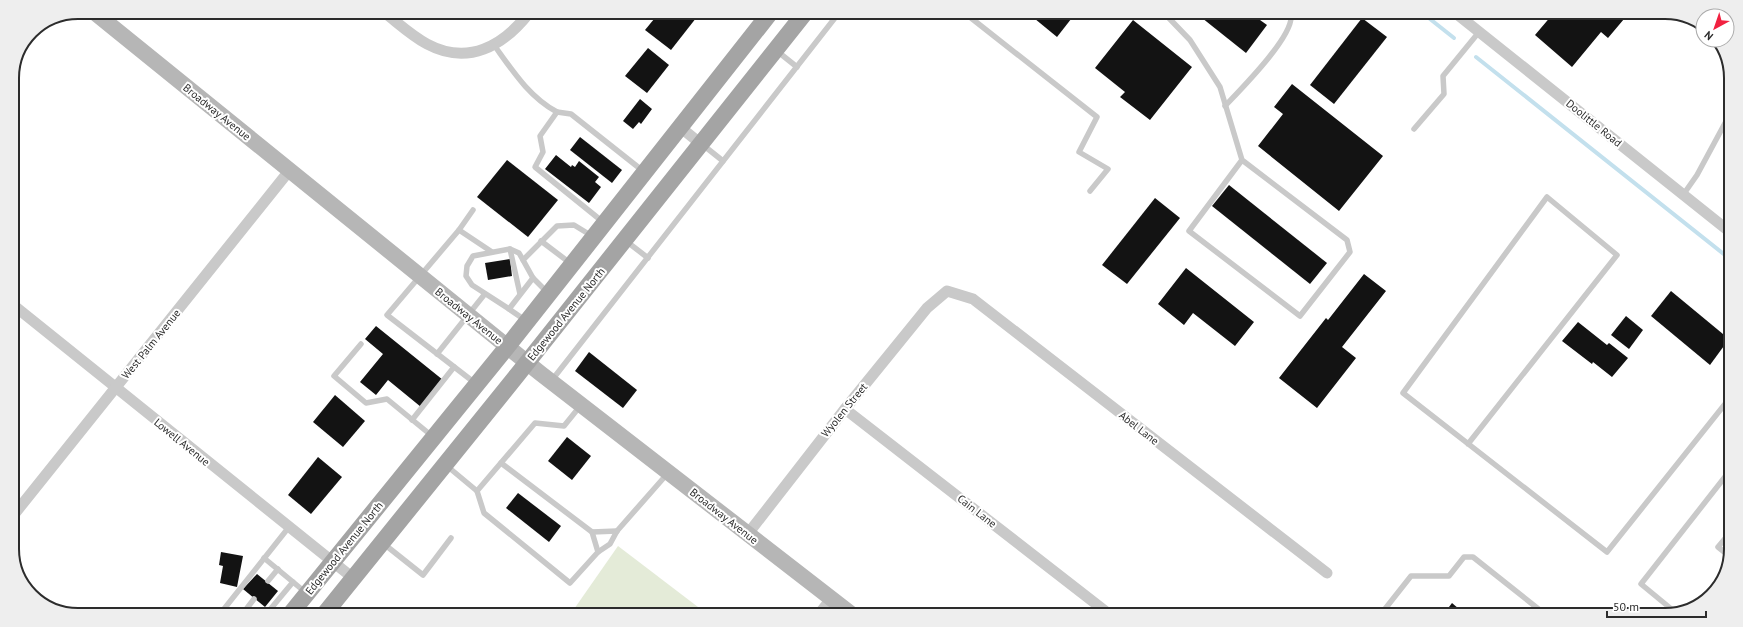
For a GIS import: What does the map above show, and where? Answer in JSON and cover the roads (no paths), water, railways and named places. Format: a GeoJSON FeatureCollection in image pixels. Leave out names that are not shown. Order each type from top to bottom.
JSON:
{"type":"FeatureCollection","features":[{"type":"Feature","properties":{"kind":"main road","name":"Edgewood Avenue North"},"geometry":{"type":"LineString","coordinates":[[295,608],[527,322],[766,19]]}},
{"type":"Feature","properties":{"kind":"main road","name":"Edgewood Avenue North"},"geometry":{"type":"LineString","coordinates":[[329,608],[625,240],[800,19]]}},
{"type":"Feature","properties":{"kind":"street","name":"Broadway Avenue"},"geometry":{"type":"LineString","coordinates":[[103,19],[507,347],[843,608]]}},
{"type":"Feature","properties":{"kind":"street"},"geometry":{"type":"LineString","coordinates":[[393,19],[427,44],[453,53],[470,53],[494,45],[506,38],[523,19]]}},
{"type":"Feature","properties":{"kind":"street","name":"Doolittle Road"},"geometry":{"type":"LineString","coordinates":[[1463,19],[1724,227]]}},
{"type":"Feature","properties":{"kind":"street"},"geometry":{"type":"LineString","coordinates":[[680,127],[701,144]]}},
{"type":"Feature","properties":{"kind":"street","name":"West Palm Avenue"},"geometry":{"type":"LineString","coordinates":[[19,508],[289,171]]}},
{"type":"Feature","properties":{"kind":"street","name":"Wyolen Street"},"geometry":{"type":"LineString","coordinates":[[747,534],[845,409],[927,308],[947,291]]}},
{"type":"Feature","properties":{"kind":"street","name":"Abel Lane"},"geometry":{"type":"LineString","coordinates":[[947,291],[973,299],[1327,573]]}},
{"type":"Feature","properties":{"kind":"street","name":"Lowell Avenue"},"geometry":{"type":"LineString","coordinates":[[19,310],[353,578]]}},
{"type":"Feature","properties":{"kind":"street","name":"Cain Lane"},"geometry":{"type":"LineString","coordinates":[[845,409],[1101,608]]}},
{"type":"Feature","properties":{"kind":"street"},"geometry":{"type":"LineString","coordinates":[[824,608],[831,599]]}},
{"type":"Feature","properties":{"kind":"lane"},"geometry":{"type":"LineString","coordinates":[[551,381],[834,19]]}},
{"type":"Feature","properties":{"kind":"lane"},"geometry":{"type":"LineString","coordinates":[[972,19],[1097,117],[1079,152],[1108,169],[1090,191]]}},
{"type":"Feature","properties":{"kind":"lane"},"geometry":{"type":"LineString","coordinates":[[1169,19],[1190,40],[1220,88],[1242,160],[1347,240],[1350,252],[1300,316],[1189,231],[1242,160]]}},
{"type":"Feature","properties":{"kind":"lane"},"geometry":{"type":"LineString","coordinates":[[1225,106],[1270,56],[1283,38],[1292,19]]}},
{"type":"Feature","properties":{"kind":"lane"},"geometry":{"type":"LineString","coordinates":[[1414,129],[1444,94],[1443,76],[1479,32]]}},
{"type":"Feature","properties":{"kind":"lane"},"geometry":{"type":"LineString","coordinates":[[494,45],[529,91],[542,104],[557,112],[571,114],[645,172]]}},
{"type":"Feature","properties":{"kind":"lane"},"geometry":{"type":"LineString","coordinates":[[775,50],[797,67]]}},
{"type":"Feature","properties":{"kind":"lane"},"geometry":{"type":"LineString","coordinates":[[557,112],[540,136],[543,152],[535,167],[604,223]]}},
{"type":"Feature","properties":{"kind":"lane"},"geometry":{"type":"LineString","coordinates":[[1683,195],[1697,175],[1724,125]]}},
{"type":"Feature","properties":{"kind":"lane"},"geometry":{"type":"LineString","coordinates":[[701,144],[723,161]]}},
{"type":"Feature","properties":{"kind":"lane"},"geometry":{"type":"LineString","coordinates":[[1468,444],[1617,255],[1547,197],[1403,393],[1468,444],[1607,552],[1724,405]]}},
{"type":"Feature","properties":{"kind":"lane"},"geometry":{"type":"LineString","coordinates":[[473,210],[459,230],[387,315],[476,385]]}},
{"type":"Feature","properties":{"kind":"lane"},"geometry":{"type":"LineString","coordinates":[[523,260],[557,226],[574,225],[582,228],[594,237]]}},
{"type":"Feature","properties":{"kind":"lane"},"geometry":{"type":"LineString","coordinates":[[459,230],[492,252]]}},
{"type":"Feature","properties":{"kind":"lane"},"geometry":{"type":"LineString","coordinates":[[625,240],[648,258]]}},
{"type":"Feature","properties":{"kind":"lane"},"geometry":{"type":"LineString","coordinates":[[541,241],[572,265]]}},
{"type":"Feature","properties":{"kind":"lane"},"geometry":{"type":"LineString","coordinates":[[510,249],[520,294]]}},
{"type":"Feature","properties":{"kind":"lane"},"geometry":{"type":"LineString","coordinates":[[527,322],[509,309],[484,295],[472,285],[466,276],[467,266],[473,256],[510,249],[519,252],[533,278],[549,294]]}},
{"type":"Feature","properties":{"kind":"lane"},"geometry":{"type":"LineString","coordinates":[[509,309],[533,278]]}},
{"type":"Feature","properties":{"kind":"lane"},"geometry":{"type":"LineString","coordinates":[[437,354],[469,316],[484,295]]}},
{"type":"Feature","properties":{"kind":"lane"},"geometry":{"type":"LineString","coordinates":[[361,344],[334,376],[366,403],[387,399],[434,438]]}},
{"type":"Feature","properties":{"kind":"lane"},"geometry":{"type":"LineString","coordinates":[[412,420],[454,367]]}},
{"type":"Feature","properties":{"kind":"lane"},"geometry":{"type":"LineString","coordinates":[[477,491],[535,422],[564,426],[581,405]]}},
{"type":"Feature","properties":{"kind":"lane"},"geometry":{"type":"LineString","coordinates":[[500,463],[592,532],[598,552]]}},
{"type":"Feature","properties":{"kind":"lane"},"geometry":{"type":"LineString","coordinates":[[445,464],[477,491],[484,513],[570,583],[598,552],[610,544],[617,531],[668,473]]}},
{"type":"Feature","properties":{"kind":"lane"},"geometry":{"type":"LineString","coordinates":[[1669,607],[1641,584],[1724,478]]}},
{"type":"Feature","properties":{"kind":"lane"},"geometry":{"type":"LineString","coordinates":[[225,608],[289,527]]}},
{"type":"Feature","properties":{"kind":"lane"},"geometry":{"type":"LineString","coordinates":[[592,532],[617,531]]}},
{"type":"Feature","properties":{"kind":"lane"},"geometry":{"type":"LineString","coordinates":[[382,543],[423,575],[451,538]]}},
{"type":"Feature","properties":{"kind":"lane"},"geometry":{"type":"LineString","coordinates":[[1724,540],[1718,547],[1724,552]]}},
{"type":"Feature","properties":{"kind":"lane"},"geometry":{"type":"LineString","coordinates":[[1386,608],[1411,576],[1449,576],[1464,557],[1473,557],[1537,608]]}},
{"type":"Feature","properties":{"kind":"lane"},"geometry":{"type":"LineString","coordinates":[[264,558],[307,593]]}},
{"type":"Feature","properties":{"kind":"lane"},"geometry":{"type":"LineString","coordinates":[[268,582],[278,569]]}},
{"type":"Feature","properties":{"kind":"lane"},"geometry":{"type":"LineString","coordinates":[[271,608],[293,582]]}},
{"type":"Feature","properties":{"kind":"lane"},"geometry":{"type":"LineString","coordinates":[[247,608],[254,599]]}},
{"type":"Feature","properties":{"kind":"waterway"},"geometry":{"type":"LineString","coordinates":[[1430,19],[1454,38]]}},
{"type":"Feature","properties":{"kind":"waterway"},"geometry":{"type":"LineString","coordinates":[[1476,57],[1724,254]]}}]}
